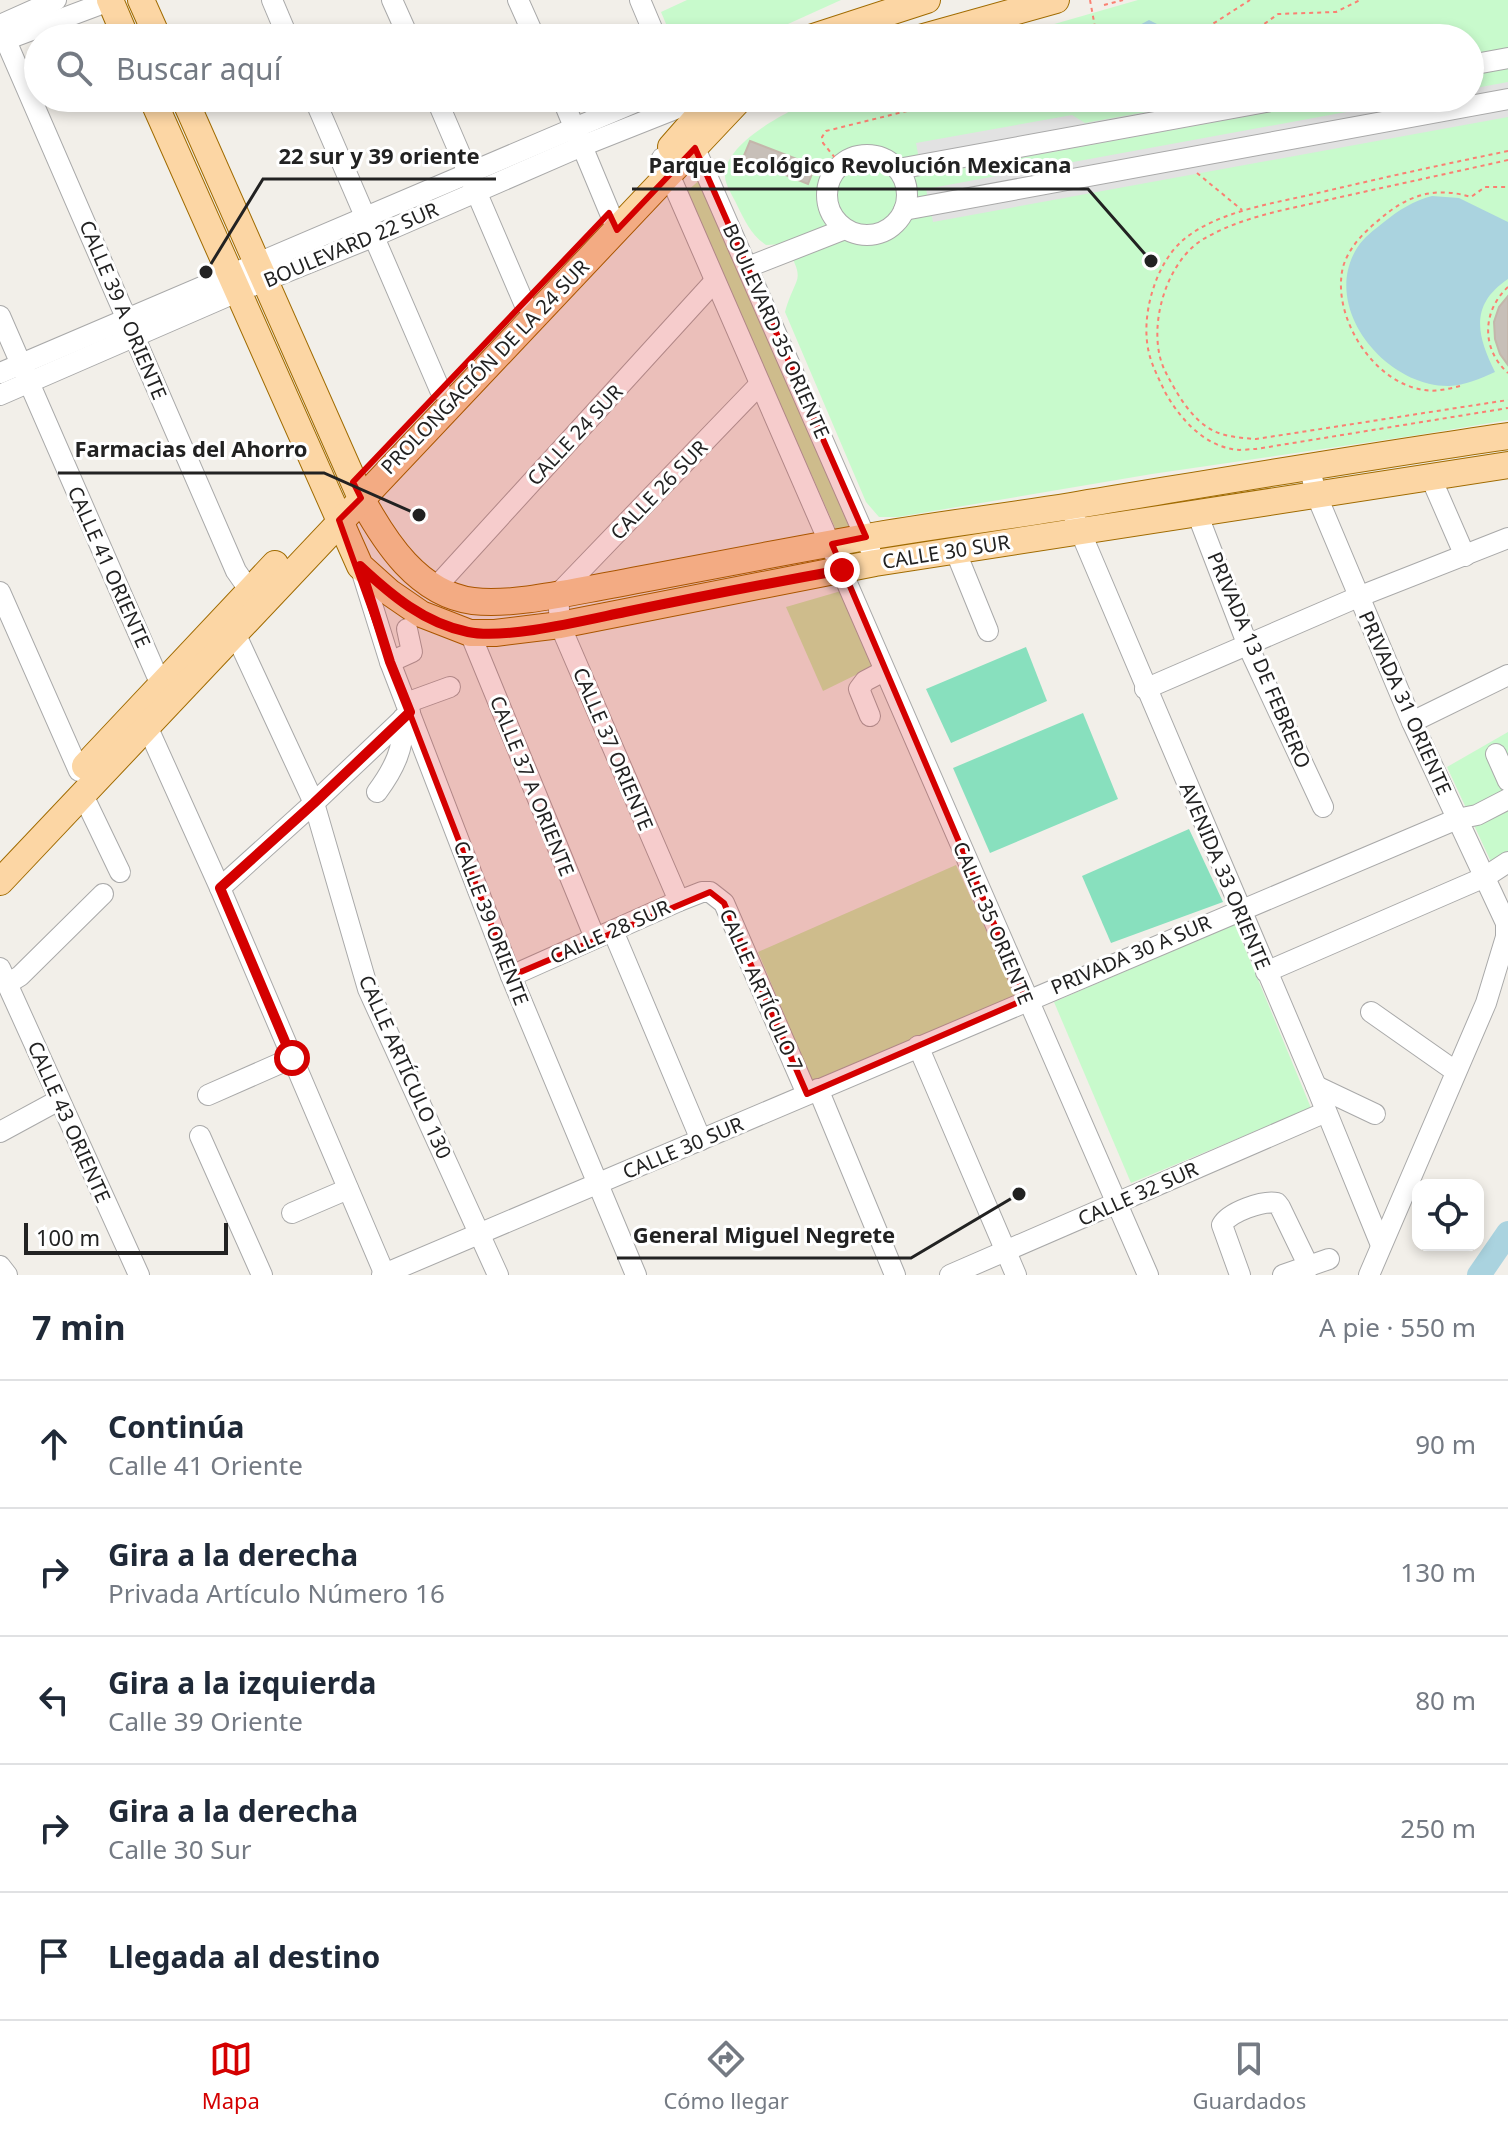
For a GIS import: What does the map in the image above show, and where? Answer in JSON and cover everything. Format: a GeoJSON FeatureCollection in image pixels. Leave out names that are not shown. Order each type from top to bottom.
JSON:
{"type":"FeatureCollection","features":[{"type":"Feature","properties":{"kind":"main road"},"geometry":{"type":"LineString","coordinates":[[111,0],[120,24]]}},
{"type":"Feature","properties":{"kind":"main road"},"geometry":{"type":"LineString","coordinates":[[141,0],[152,24]]}},
{"type":"Feature","properties":{"kind":"main road"},"geometry":{"type":"LineString","coordinates":[[840,24],[877,7],[927,0]]}},
{"type":"Feature","properties":{"kind":"main road"},"geometry":{"type":"LineString","coordinates":[[970,24],[1056,0]]}},
{"type":"Feature","properties":{"kind":"main road","name":"CALLE 30 SUR"},"geometry":{"type":"LineString","coordinates":[[158,112],[360,566],[404,604],[444,625],[470,633],[560,625],[955,550],[1309,465],[1508,436]]}},
{"type":"Feature","properties":{"kind":"main road","name":"CALLE 30 SUR"},"geometry":{"type":"LineString","coordinates":[[190,112],[357,490],[389,545],[411,568],[455,597],[493,601],[558,594],[866,537],[1074,519],[1197,513],[1508,465]]}},
{"type":"Feature","properties":{"kind":"main road","name":"PROLONGACIÓN DE LA 24 SUR"},"geometry":{"type":"LineString","coordinates":[[1,869],[167,692],[250,591],[357,490],[666,166],[685,120],[705,112]]}},
{"type":"Feature","properties":{"kind":"main road","name":"PROLONGACIÓN DE LA 24 SUR"},"geometry":{"type":"LineString","coordinates":[[357,490],[440,390],[524,303],[613,221]]}},
{"type":"Feature","properties":{"kind":"main road","name":"PROLONGACIÓN DE LA 24 SUR"},"geometry":{"type":"LineString","coordinates":[[81,783],[147,726],[167,692],[235,633],[335,512]]}},
{"type":"Feature","properties":{"kind":"street"},"geometry":{"type":"LineString","coordinates":[[2,34],[56,0]]}},
{"type":"Feature","properties":{"kind":"street"},"geometry":{"type":"LineString","coordinates":[[34,24],[111,0]]}},
{"type":"Feature","properties":{"kind":"street"},"geometry":{"type":"LineString","coordinates":[[272,0],[282,24]]}},
{"type":"Feature","properties":{"kind":"street"},"geometry":{"type":"LineString","coordinates":[[392,0],[403,24]]}},
{"type":"Feature","properties":{"kind":"street"},"geometry":{"type":"LineString","coordinates":[[518,0],[529,24]]}},
{"type":"Feature","properties":{"kind":"street"},"geometry":{"type":"LineString","coordinates":[[648,3],[653,24]]}},
{"type":"Feature","properties":{"kind":"street"},"geometry":{"type":"LineString","coordinates":[[2,34],[24,27]]}},
{"type":"Feature","properties":{"kind":"street","name":"CALLE 39 A ORIENTE"},"geometry":{"type":"LineString","coordinates":[[2,34],[24,85]]}},
{"type":"Feature","properties":{"kind":"street"},"geometry":{"type":"LineString","coordinates":[[1484,62],[1508,58]]}},
{"type":"Feature","properties":{"kind":"street"},"geometry":{"type":"LineString","coordinates":[[1484,103],[1508,99]]}},
{"type":"Feature","properties":{"kind":"street","name":"CALLE 39 A ORIENTE"},"geometry":{"type":"LineString","coordinates":[[36,112],[236,571],[250,591]]}},
{"type":"Feature","properties":{"kind":"street"},"geometry":{"type":"LineString","coordinates":[[320,112],[440,390]]}},
{"type":"Feature","properties":{"kind":"street"},"geometry":{"type":"LineString","coordinates":[[442,112],[524,303]]}},
{"type":"Feature","properties":{"kind":"street"},"geometry":{"type":"LineString","coordinates":[[568,112],[613,221]]}},
{"type":"Feature","properties":{"kind":"street","name":"BOULEVARD 22 SUR"},"geometry":{"type":"LineString","coordinates":[[0,395],[24,373],[579,137],[621,112]]}},
{"type":"Feature","properties":{"kind":"street"},"geometry":{"type":"LineString","coordinates":[[898,169],[1210,112]]}},
{"type":"Feature","properties":{"kind":"street"},"geometry":{"type":"LineString","coordinates":[[904,210],[1437,112]]}},
{"type":"Feature","properties":{"kind":"street","name":"BOULEVARD 22 SUR"},"geometry":{"type":"LineString","coordinates":[[579,137],[685,120]]}},
{"type":"Feature","properties":{"kind":"street","name":"BOULEVARD 35 ORIENTE"},"geometry":{"type":"LineString","coordinates":[[685,120],[875,563]]}},
{"type":"Feature","properties":{"kind":"street"},"geometry":{"type":"LineString","coordinates":[[863,155],[876,156],[898,169],[907,189],[904,210],[890,228],[868,236],[845,229],[830,211],[827,199],[827,186],[840,164],[863,155]]}},
{"type":"Feature","properties":{"kind":"street","name":"BOULEVARD 35 ORIENTE"},"geometry":{"type":"LineString","coordinates":[[666,166],[842,570]]}},
{"type":"Feature","properties":{"kind":"street"},"geometry":{"type":"LineString","coordinates":[[748,267],[845,229]]}},
{"type":"Feature","properties":{"kind":"street","name":"CALLE 24 SUR"},"geometry":{"type":"LineString","coordinates":[[436,587],[714,282]]}},
{"type":"Feature","properties":{"kind":"street","name":"CALLE 41 ORIENTE"},"geometry":{"type":"LineString","coordinates":[[0,316],[167,692]]}},
{"type":"Feature","properties":{"kind":"street","name":"BOULEVARD 22 SUR"},"geometry":{"type":"LineString","coordinates":[[0,373],[24,373]]}},
{"type":"Feature","properties":{"kind":"street","name":"CALLE 26 SUR"},"geometry":{"type":"LineString","coordinates":[[558,594],[759,385]]}},
{"type":"Feature","properties":{"kind":"street","name":"PRIVADA 31 ORIENTE"},"geometry":{"type":"LineString","coordinates":[[1309,465],[1316,494],[1412,722],[1502,911],[1506,937]]}},
{"type":"Feature","properties":{"kind":"street"},"geometry":{"type":"LineString","coordinates":[[1431,478],[1465,556]]}},
{"type":"Feature","properties":{"kind":"street","name":"PRIVADA 13 DE FEBRERO"},"geometry":{"type":"LineString","coordinates":[[1197,513],[1248,646],[1323,807]]}},
{"type":"Feature","properties":{"kind":"street","name":"AVENIDA 33 ORIENTE"},"geometry":{"type":"LineString","coordinates":[[1074,519],[1381,1245]]}},
{"type":"Feature","properties":{"kind":"street"},"geometry":{"type":"LineString","coordinates":[[1145,689],[1358,597],[1508,538]]}},
{"type":"Feature","properties":{"kind":"street"},"geometry":{"type":"LineString","coordinates":[[955,550],[988,631]]}},
{"type":"Feature","properties":{"kind":"street","name":"CALLE 39 ORIENTE"},"geometry":{"type":"LineString","coordinates":[[360,566],[406,711],[511,976],[636,1275]]}},
{"type":"Feature","properties":{"kind":"street","name":"CALLE 35 ORIENTE"},"geometry":{"type":"LineString","coordinates":[[842,570],[1148,1275]]}},
{"type":"Feature","properties":{"kind":"street"},"geometry":{"type":"LineString","coordinates":[[0,592],[120,872]]}},
{"type":"Feature","properties":{"kind":"street","name":"CALLE 37 ORIENTE"},"geometry":{"type":"LineString","coordinates":[[558,594],[560,625],[679,901]]}},
{"type":"Feature","properties":{"kind":"street"},"geometry":{"type":"LineString","coordinates":[[390,662],[412,652],[407,629]]}},
{"type":"Feature","properties":{"kind":"street","name":"CALLE ARTÍCULO 130"},"geometry":{"type":"LineString","coordinates":[[235,633],[314,803],[368,989],[498,1275]]}},
{"type":"Feature","properties":{"kind":"street","name":"CALLE 37 A ORIENTE"},"geometry":{"type":"LineString","coordinates":[[470,633],[604,934],[701,1140]]}},
{"type":"Feature","properties":{"kind":"street"},"geometry":{"type":"LineString","coordinates":[[870,716],[859,689],[865,681],[884,671]]}},
{"type":"Feature","properties":{"kind":"street"},"geometry":{"type":"LineString","coordinates":[[1412,722],[1508,675]]}},
{"type":"Feature","properties":{"kind":"street"},"geometry":{"type":"LineString","coordinates":[[220,888],[314,803],[406,711],[450,687]]}},
{"type":"Feature","properties":{"kind":"street"},"geometry":{"type":"LineString","coordinates":[[377,792],[400,750],[406,711]]}},
{"type":"Feature","properties":{"kind":"street"},"geometry":{"type":"LineString","coordinates":[[147,726],[220,888],[384,1275]]}},
{"type":"Feature","properties":{"kind":"street"},"geometry":{"type":"LineString","coordinates":[[1496,754],[1508,781]]}},
{"type":"Feature","properties":{"kind":"street","name":"PRIVADA 30 A SUR"},"geometry":{"type":"LineString","coordinates":[[1026,999],[1457,819],[1477,815],[1508,799]]}},
{"type":"Feature","properties":{"kind":"street"},"geometry":{"type":"LineString","coordinates":[[1266,972],[1485,877],[1508,862]]}},
{"type":"Feature","properties":{"kind":"street","name":"CALLE 28 SUR"},"geometry":{"type":"LineString","coordinates":[[511,976],[679,901],[710,892]]}},
{"type":"Feature","properties":{"kind":"street","name":"CALLE ARTÍCULO 7"},"geometry":{"type":"LineString","coordinates":[[710,892],[724,903],[895,1275]]}},
{"type":"Feature","properties":{"kind":"street"},"geometry":{"type":"LineString","coordinates":[[5,986],[20,976],[103,894]]}},
{"type":"Feature","properties":{"kind":"street"},"geometry":{"type":"LineString","coordinates":[[1369,1275],[1486,1003],[1506,937]]}},
{"type":"Feature","properties":{"kind":"street","name":"CALLE 43 ORIENTE"},"geometry":{"type":"LineString","coordinates":[[5,986],[139,1275]]}},
{"type":"Feature","properties":{"kind":"street"},"geometry":{"type":"LineString","coordinates":[[1486,1003],[1508,986]]}},
{"type":"Feature","properties":{"kind":"street","name":"CALLE 30 SUR"},"geometry":{"type":"LineString","coordinates":[[384,1275],[1026,999]]}},
{"type":"Feature","properties":{"kind":"street"},"geometry":{"type":"LineString","coordinates":[[1371,1012],[1455,1071]]}},
{"type":"Feature","properties":{"kind":"street"},"geometry":{"type":"LineString","coordinates":[[918,1046],[1016,1275]]}},
{"type":"Feature","properties":{"kind":"street"},"geometry":{"type":"LineString","coordinates":[[208,1095],[292,1058]]}},
{"type":"Feature","properties":{"kind":"street"},"geometry":{"type":"LineString","coordinates":[[1316,1086],[1375,1114]]}},
{"type":"Feature","properties":{"kind":"street"},"geometry":{"type":"LineString","coordinates":[[0,1132],[59,1100]]}},
{"type":"Feature","properties":{"kind":"street","name":"CALLE 32 SUR"},"geometry":{"type":"LineString","coordinates":[[950,1275],[1326,1112]]}},
{"type":"Feature","properties":{"kind":"street"},"geometry":{"type":"LineString","coordinates":[[200,1136],[262,1275]]}},
{"type":"Feature","properties":{"kind":"street"},"geometry":{"type":"LineString","coordinates":[[292,1213],[348,1189]]}},
{"type":"Feature","properties":{"kind":"street"},"geometry":{"type":"LineString","coordinates":[[1240,1275],[1222,1225],[1228,1217],[1267,1202],[1277,1203],[1280,1207],[1309,1267]]}},
{"type":"Feature","properties":{"kind":"street"},"geometry":{"type":"LineString","coordinates":[[1283,1275],[1329,1259]]}},
{"type":"Feature","properties":{"kind":"street"},"geometry":{"type":"LineString","coordinates":[[0,1266],[7,1275]]}},
{"type":"Feature","properties":{"kind":"path"},"geometry":{"type":"LineString","coordinates":[[1090,0],[1094,24]]}},
{"type":"Feature","properties":{"kind":"path"},"geometry":{"type":"LineString","coordinates":[[1104,5],[1123,0]]}},
{"type":"Feature","properties":{"kind":"path"},"geometry":{"type":"LineString","coordinates":[[1213,24],[1250,0]]}},
{"type":"Feature","properties":{"kind":"path"},"geometry":{"type":"LineString","coordinates":[[1264,24],[1278,14],[1336,12],[1360,0]]}},
{"type":"Feature","properties":{"kind":"path"},"geometry":{"type":"LineString","coordinates":[[840,164],[823,143],[822,137],[826,131],[903,112]]}},
{"type":"Feature","properties":{"kind":"path"},"geometry":{"type":"LineString","coordinates":[[1508,151],[1243,211],[1199,229],[1169,254],[1154,286],[1147,317],[1148,350],[1163,387],[1185,421],[1206,439],[1232,449],[1256,449],[1508,408]]}},
{"type":"Feature","properties":{"kind":"path"},"geometry":{"type":"LineString","coordinates":[[1181,159],[1243,211]]}},
{"type":"Feature","properties":{"kind":"path"},"geometry":{"type":"LineString","coordinates":[[1508,160],[1261,216],[1205,237],[1179,263],[1163,296],[1155,329],[1156,348],[1177,395],[1213,431],[1231,436],[1256,439],[1508,400]]}},
{"type":"Feature","properties":{"kind":"path"},"geometry":{"type":"LineString","coordinates":[[1460,386],[1422,390],[1393,378],[1380,367],[1357,340],[1346,314],[1343,269],[1350,252],[1368,228],[1406,201],[1441,191],[1471,197],[1485,187],[1508,187]]}},
{"type":"Feature","properties":{"kind":"path"},"geometry":{"type":"LineString","coordinates":[[1508,287],[1495,302],[1487,329],[1494,356],[1508,373]]}},
{"type":"Feature","properties":{"kind":"highlighted area"},"geometry":{"type":"Polygon","coordinates":[[[695,148],[866,537],[832,544],[1026,999],[807,1094],[724,903],[710,892],[511,976],[339,520],[361,498],[353,482],[609,213],[617,230],[695,148]]]}},
{"type":"Feature","properties":{"kind":"green space"},"geometry":{"type":"Polygon","coordinates":[[[687,0],[841,0],[788,24],[666,24],[661,12],[687,0]]]}},
{"type":"Feature","properties":{"kind":"green space"},"geometry":{"type":"Polygon","coordinates":[[[1138,0],[1508,0],[1508,420],[1152,474],[898,517],[879,517],[866,502],[785,312],[798,273],[792,257],[785,244],[766,245],[756,237],[726,183],[728,163],[747,139],[762,128],[790,112],[1484,112],[1484,24],[1055,24],[1138,0]]]}},
{"type":"Feature","properties":{"kind":"green space"},"geometry":{"type":"Polygon","coordinates":[[[703,177],[853,533],[840,539],[686,192],[703,177]]]}},
{"type":"Feature","properties":{"kind":"green space"},"geometry":{"type":"Polygon","coordinates":[[[841,591],[874,666],[823,691],[786,607],[841,591]]]}},
{"type":"Feature","properties":{"kind":"green space"},"geometry":{"type":"Polygon","coordinates":[[[1026,647],[1047,701],[951,743],[926,689],[1026,647]]]}},
{"type":"Feature","properties":{"kind":"green space"},"geometry":{"type":"Polygon","coordinates":[[[1083,713],[1118,799],[990,853],[953,768],[1083,713]]]}},
{"type":"Feature","properties":{"kind":"green space"},"geometry":{"type":"Polygon","coordinates":[[[1508,732],[1508,853],[1492,864],[1447,767],[1508,732]]]}},
{"type":"Feature","properties":{"kind":"green space"},"geometry":{"type":"Polygon","coordinates":[[[1189,829],[1223,902],[1111,943],[1082,876],[1189,829]]]}},
{"type":"Feature","properties":{"kind":"green space"},"geometry":{"type":"Polygon","coordinates":[[[956,865],[1017,997],[813,1084],[758,952],[956,865]]]}},
{"type":"Feature","properties":{"kind":"green space"},"geometry":{"type":"Polygon","coordinates":[[[1235,924],[1311,1108],[1131,1183],[1054,1002],[1235,924]]]}},
{"type":"Feature","properties":{"kind":"shaded area"},"geometry":{"type":"Polygon","coordinates":[[[1508,82],[1508,117],[933,222],[926,189],[1346,112],[1484,112],[1484,86],[1508,82]]]}},
{"type":"Feature","properties":{"kind":"shaded area"},"geometry":{"type":"Polygon","coordinates":[[[1146,112],[1271,112],[922,176],[916,143],[1072,115],[1085,123],[1146,112]]]}},
{"type":"Feature","properties":{"kind":"water"},"geometry":{"type":"Polygon","coordinates":[[[1432,196],[1459,198],[1508,222],[1508,279],[1487,299],[1480,322],[1484,346],[1495,372],[1449,386],[1425,383],[1382,359],[1353,318],[1347,295],[1348,271],[1363,240],[1401,210],[1432,196]]]}},
{"type":"Feature","properties":{"kind":"building"},"geometry":{"type":"Polygon","coordinates":[[[750,141],[815,166],[808,184],[743,158],[750,141]]]}},
{"type":"Feature","properties":{"kind":"building"},"geometry":{"type":"Polygon","coordinates":[[[1508,296],[1508,365],[1495,339],[1494,322],[1499,307],[1508,296]]]}},
{"type":"Feature","properties":{"kind":"waterway"},"geometry":{"type":"LineString","coordinates":[[1479,1275],[1508,1233]]}},
{"type":"Feature","properties":{"kind":"place","name":"Parque Ecológico Revolución Mexicana"},"geometry":{"type":"Point","coordinates":[1151,261]}},
{"type":"Feature","properties":{"kind":"place","name":"22 sur y 39 oriente"},"geometry":{"type":"Point","coordinates":[206,272]}},
{"type":"Feature","properties":{"kind":"place","name":"Farmacias del Ahorro"},"geometry":{"type":"Point","coordinates":[419,515]}},
{"type":"Feature","properties":{"kind":"place","name":"General Miguel Negrete"},"geometry":{"type":"Point","coordinates":[1019,1194]}},
{"type":"Feature","properties":{"kind":"route"},"geometry":{"type":"LineString","coordinates":[[292,1058],[220,888],[410,712],[390,662],[360,566],[404,604],[444,625],[470,633],[560,625],[842,570]]}}]}
